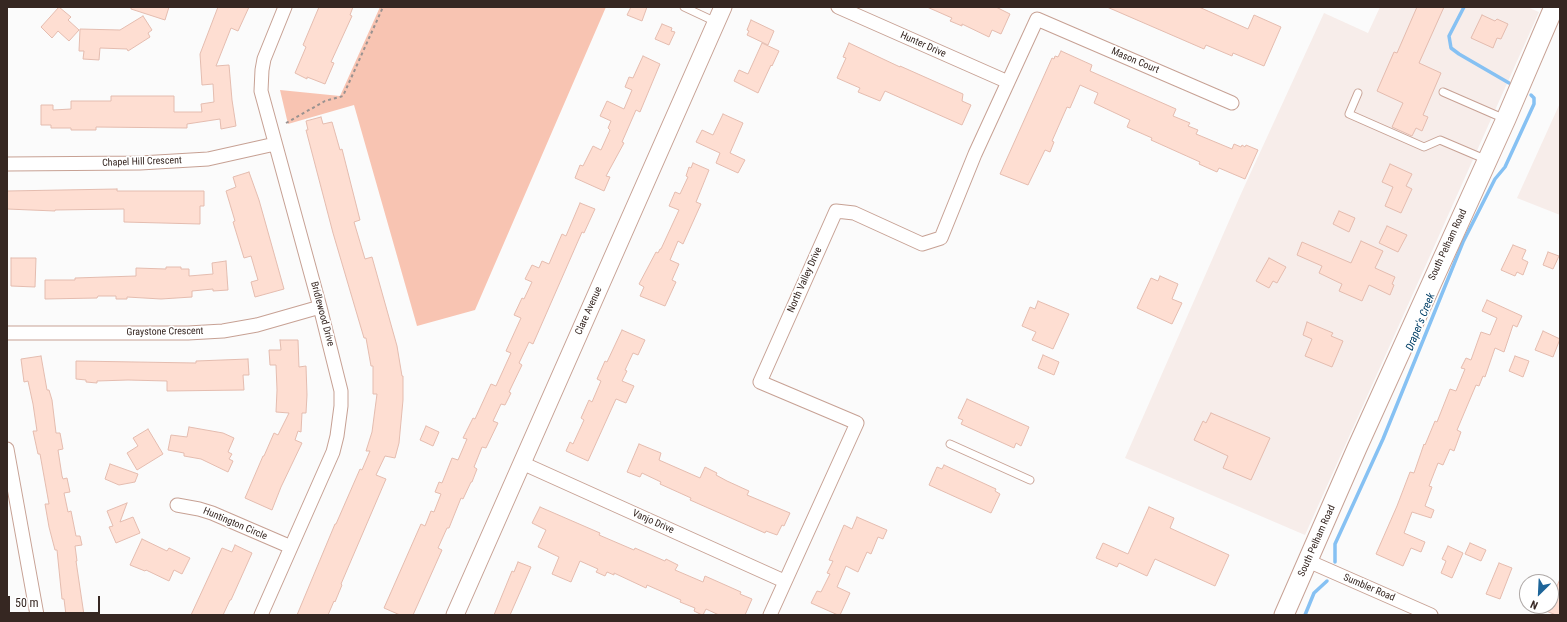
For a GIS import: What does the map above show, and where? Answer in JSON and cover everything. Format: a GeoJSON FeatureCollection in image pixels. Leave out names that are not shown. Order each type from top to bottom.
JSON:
{"type":"FeatureCollection","features":[{"type":"Feature","properties":{"kind":"main road","name":"South Pelham Road"},"geometry":{"type":"LineString","coordinates":[[1284,615],[1375,407],[1506,119],[1554,7]]}},
{"type":"Feature","properties":{"kind":"street","name":"Bridlewood Drive"},"geometry":{"type":"LineString","coordinates":[[261,615],[333,452],[340,420],[341,391],[320,307],[261,91],[262,75],[268,48],[285,7]]}},
{"type":"Feature","properties":{"kind":"street","name":"Hunter Drive"},"geometry":{"type":"LineString","coordinates":[[838,7],[1008,82]]}},
{"type":"Feature","properties":{"kind":"street","name":"Clare Avenue"},"geometry":{"type":"LineString","coordinates":[[455,615],[719,14]]}},
{"type":"Feature","properties":{"kind":"street","name":"North Valley Drive"},"geometry":{"type":"LineString","coordinates":[[770,615],[784,581],[857,423],[760,382],[833,216],[836,211],[854,213],[922,244],[941,238],[975,154],[1037,19]]}},
{"type":"Feature","properties":{"kind":"street","name":"Mason Court"},"geometry":{"type":"LineString","coordinates":[[1037,19],[1232,103]]}},
{"type":"Feature","properties":{"kind":"street","name":"Chapel Hill Crescent"},"geometry":{"type":"LineString","coordinates":[[7,164],[140,163],[208,159],[275,144]]}},
{"type":"Feature","properties":{"kind":"street","name":"Graystone Crescent"},"geometry":{"type":"LineString","coordinates":[[7,333],[188,333],[257,325],[320,307]]}},
{"type":"Feature","properties":{"kind":"street"},"geometry":{"type":"LineString","coordinates":[[7,449],[37,615]]}},
{"type":"Feature","properties":{"kind":"street","name":"Vanjo Drive"},"geometry":{"type":"LineString","coordinates":[[522,463],[784,581]]}},
{"type":"Feature","properties":{"kind":"street","name":"Huntington Circle"},"geometry":{"type":"LineString","coordinates":[[177,505],[199,508],[291,547]]}},
{"type":"Feature","properties":{"kind":"street","name":"Sumbler Road"},"geometry":{"type":"LineString","coordinates":[[1308,561],[1431,615]]}},
{"type":"Feature","properties":{"kind":"lane"},"geometry":{"type":"LineString","coordinates":[[684,7],[719,14]]}},
{"type":"Feature","properties":{"kind":"lane"},"geometry":{"type":"LineString","coordinates":[[1358,92],[1349,114],[1424,147],[1440,140],[1487,160]]}},
{"type":"Feature","properties":{"kind":"lane"},"geometry":{"type":"LineString","coordinates":[[1443,92],[1506,119]]}},
{"type":"Feature","properties":{"kind":"lane"},"geometry":{"type":"LineString","coordinates":[[950,444],[1030,480]]}},
{"type":"Feature","properties":{"kind":"path"},"geometry":{"type":"LineString","coordinates":[[286,122],[325,101],[343,96],[383,7]]}},
{"type":"Feature","properties":{"kind":"shaded area"},"geometry":{"type":"Polygon","coordinates":[[[380,7],[606,7],[475,310],[417,326],[354,105],[288,124],[280,90],[340,96],[380,7]]]}},
{"type":"Feature","properties":{"kind":"shaded area"},"geometry":{"type":"Polygon","coordinates":[[[1380,7],[1527,7],[1539,12],[1305,535],[1125,458],[1240,196],[1324,13],[1368,33],[1380,7]]]}},
{"type":"Feature","properties":{"kind":"shaded area"},"geometry":{"type":"Polygon","coordinates":[[[1560,103],[1560,215],[1517,198],[1560,103]]]}},
{"type":"Feature","properties":{"kind":"building"},"geometry":{"type":"Polygon","coordinates":[[[59,7],[71,17],[68,20],[79,30],[69,41],[58,31],[52,38],[41,27],[59,7]]]}},
{"type":"Feature","properties":{"kind":"building"},"geometry":{"type":"Polygon","coordinates":[[[131,7],[169,7],[165,20],[131,9],[131,7]]]}},
{"type":"Feature","properties":{"kind":"building"},"geometry":{"type":"Polygon","coordinates":[[[218,7],[249,7],[238,31],[231,28],[216,66],[229,65],[236,126],[221,129],[220,119],[187,124],[187,128],[96,127],[96,130],[71,130],[71,128],[51,128],[51,125],[41,125],[41,105],[53,105],[53,110],[71,109],[71,101],[111,101],[111,96],[174,96],[174,112],[202,112],[201,104],[214,102],[213,84],[202,85],[200,54],[218,7]]]}},
{"type":"Feature","properties":{"kind":"building"},"geometry":{"type":"Polygon","coordinates":[[[319,7],[353,7],[350,15],[352,16],[331,62],[334,63],[325,84],[307,77],[307,79],[295,73],[306,47],[303,45],[319,7]]]}},
{"type":"Feature","properties":{"kind":"building"},"geometry":{"type":"Polygon","coordinates":[[[631,7],[647,7],[642,21],[627,15],[631,7]]]}},
{"type":"Feature","properties":{"kind":"building"},"geometry":{"type":"Polygon","coordinates":[[[927,7],[996,7],[1010,14],[1001,34],[992,30],[989,37],[962,24],[962,26],[950,21],[952,18],[927,7]]]}},
{"type":"Feature","properties":{"kind":"building"},"geometry":{"type":"Polygon","coordinates":[[[1107,7],[1199,7],[1248,29],[1254,15],[1281,27],[1264,66],[1233,53],[1232,56],[1206,45],[1204,49],[1107,7]]]}},
{"type":"Feature","properties":{"kind":"building"},"geometry":{"type":"Polygon","coordinates":[[[1417,7],[1444,7],[1419,63],[1441,73],[1423,115],[1428,117],[1422,131],[1416,128],[1412,136],[1392,127],[1403,103],[1377,91],[1394,52],[1397,53],[1417,7]]]}},
{"type":"Feature","properties":{"kind":"building"},"geometry":{"type":"Polygon","coordinates":[[[1482,15],[1495,21],[1497,19],[1508,24],[1501,39],[1497,38],[1493,48],[1471,38],[1482,15]]]}},
{"type":"Feature","properties":{"kind":"building"},"geometry":{"type":"Polygon","coordinates":[[[143,16],[152,30],[148,33],[150,37],[128,51],[127,49],[100,48],[99,60],[83,59],[84,51],[79,51],[80,29],[120,30],[143,16]]]}},
{"type":"Feature","properties":{"kind":"building"},"geometry":{"type":"Polygon","coordinates":[[[751,20],[774,31],[768,45],[747,35],[749,31],[747,30],[751,20]]]}},
{"type":"Feature","properties":{"kind":"building"},"geometry":{"type":"Polygon","coordinates":[[[662,24],[672,28],[671,31],[675,32],[669,45],[655,39],[662,24]]]}},
{"type":"Feature","properties":{"kind":"building"},"geometry":{"type":"Polygon","coordinates":[[[762,43],[779,51],[758,93],[734,81],[739,70],[748,74],[762,43]]]}},
{"type":"Feature","properties":{"kind":"building"},"geometry":{"type":"Polygon","coordinates":[[[849,43],[963,94],[962,101],[971,105],[962,125],[885,91],[880,101],[858,92],[860,88],[837,78],[846,58],[843,57],[849,43]]]}},
{"type":"Feature","properties":{"kind":"building"},"geometry":{"type":"Polygon","coordinates":[[[1061,51],[1092,65],[1090,71],[1176,109],[1173,116],[1190,123],[1188,126],[1198,130],[1196,134],[1232,149],[1234,144],[1241,147],[1242,145],[1245,147],[1246,145],[1258,150],[1245,179],[1219,168],[1217,172],[1199,164],[1200,162],[1151,140],[1152,138],[1127,127],[1130,120],[1094,103],[1098,93],[1080,85],[1070,108],[1067,107],[1052,141],[1054,142],[1050,152],[1045,150],[1028,185],[1000,174],[1052,58],[1054,59],[1055,56],[1058,57],[1061,51]]]}},
{"type":"Feature","properties":{"kind":"building"},"geometry":{"type":"Polygon","coordinates":[[[643,56],[660,64],[640,112],[636,110],[622,142],[624,143],[606,176],[610,177],[604,191],[575,178],[580,165],[583,166],[593,146],[601,150],[610,130],[608,128],[611,121],[600,116],[607,101],[624,109],[632,90],[625,87],[629,77],[633,78],[643,56]]]}},
{"type":"Feature","properties":{"kind":"building"},"geometry":{"type":"Polygon","coordinates":[[[723,114],[743,123],[730,153],[745,160],[738,173],[716,163],[720,153],[696,142],[702,130],[713,135],[723,114]]]}},
{"type":"Feature","properties":{"kind":"building"},"geometry":{"type":"Polygon","coordinates":[[[321,117],[323,124],[332,122],[340,150],[342,149],[360,220],[354,222],[365,259],[372,257],[397,346],[403,376],[403,400],[399,443],[395,458],[385,456],[376,475],[386,479],[341,584],[342,585],[335,602],[334,601],[328,615],[297,615],[335,524],[360,469],[362,470],[370,451],[366,451],[372,432],[377,394],[373,394],[373,366],[371,366],[366,338],[364,338],[333,233],[306,130],[308,130],[306,121],[321,117]]]}},
{"type":"Feature","properties":{"kind":"building"},"geometry":{"type":"Polygon","coordinates":[[[693,163],[709,170],[696,202],[701,204],[683,244],[678,241],[670,260],[679,264],[672,280],[676,282],[665,306],[640,296],[644,287],[639,284],[656,252],[658,253],[661,249],[679,210],[669,206],[675,192],[680,194],[688,177],[686,176],[689,167],[691,168],[693,163]]]}},
{"type":"Feature","properties":{"kind":"building"},"geometry":{"type":"Polygon","coordinates":[[[1390,164],[1412,174],[1406,186],[1412,189],[1401,213],[1385,206],[1393,187],[1382,182],[1390,164]]]}},
{"type":"Feature","properties":{"kind":"building"},"geometry":{"type":"Polygon","coordinates":[[[249,172],[259,200],[284,289],[255,297],[251,282],[258,280],[251,256],[244,258],[233,222],[235,221],[226,191],[236,187],[233,177],[249,172]]]}},
{"type":"Feature","properties":{"kind":"building"},"geometry":{"type":"Polygon","coordinates":[[[117,189],[117,191],[204,191],[204,206],[200,206],[200,224],[124,222],[124,209],[55,211],[7,209],[7,191],[117,189]]]}},
{"type":"Feature","properties":{"kind":"building"},"geometry":{"type":"Polygon","coordinates":[[[580,203],[595,209],[584,233],[582,232],[533,344],[529,342],[519,363],[522,365],[509,392],[511,393],[505,405],[501,404],[493,421],[498,423],[486,448],[482,447],[474,467],[477,469],[472,482],[463,499],[461,498],[449,528],[447,528],[438,548],[442,550],[413,615],[400,615],[384,608],[421,524],[425,526],[431,511],[434,512],[441,494],[435,492],[439,482],[442,483],[452,458],[458,460],[467,439],[463,438],[473,418],[475,419],[491,384],[496,386],[511,353],[506,351],[521,318],[514,315],[532,282],[525,279],[532,265],[539,268],[542,261],[549,264],[562,234],[566,236],[580,203]]]}},
{"type":"Feature","properties":{"kind":"building"},"geometry":{"type":"Polygon","coordinates":[[[1339,211],[1355,218],[1349,232],[1333,224],[1339,211]]]}},
{"type":"Feature","properties":{"kind":"building"},"geometry":{"type":"Polygon","coordinates":[[[1387,226],[1407,235],[1398,252],[1379,243],[1387,226]]]}},
{"type":"Feature","properties":{"kind":"building"},"geometry":{"type":"Polygon","coordinates":[[[1361,241],[1383,251],[1375,268],[1395,277],[1390,295],[1369,285],[1362,301],[1339,291],[1342,284],[1319,273],[1322,266],[1297,255],[1302,242],[1351,263],[1361,241]]]}},
{"type":"Feature","properties":{"kind":"building"},"geometry":{"type":"Polygon","coordinates":[[[1513,245],[1526,250],[1522,259],[1528,262],[1523,275],[1517,272],[1515,276],[1501,270],[1513,245]]]}},
{"type":"Feature","properties":{"kind":"building"},"geometry":{"type":"Polygon","coordinates":[[[1548,252],[1559,256],[1553,269],[1543,265],[1548,252]]]}},
{"type":"Feature","properties":{"kind":"building"},"geometry":{"type":"Polygon","coordinates":[[[11,258],[36,258],[35,287],[11,286],[11,258]]]}},
{"type":"Feature","properties":{"kind":"building"},"geometry":{"type":"Polygon","coordinates":[[[1269,258],[1286,267],[1277,283],[1273,281],[1269,288],[1256,281],[1269,258]]]}},
{"type":"Feature","properties":{"kind":"building"},"geometry":{"type":"Polygon","coordinates":[[[226,261],[228,290],[213,291],[213,289],[192,291],[192,297],[161,299],[127,297],[127,299],[116,299],[116,296],[98,296],[97,298],[45,299],[45,280],[75,280],[75,278],[136,276],[136,268],[166,269],[166,267],[181,267],[181,269],[189,269],[189,276],[213,274],[212,263],[226,261]]]}},
{"type":"Feature","properties":{"kind":"building"},"geometry":{"type":"Polygon","coordinates":[[[1160,276],[1178,284],[1172,299],[1182,303],[1172,324],[1137,308],[1151,278],[1158,281],[1160,276]]]}},
{"type":"Feature","properties":{"kind":"building"},"geometry":{"type":"Polygon","coordinates":[[[1487,300],[1522,316],[1517,327],[1513,325],[1504,352],[1495,348],[1485,377],[1483,376],[1479,386],[1476,385],[1457,430],[1461,432],[1454,451],[1450,449],[1443,465],[1438,463],[1429,486],[1432,487],[1425,506],[1434,510],[1431,518],[1412,512],[1404,533],[1425,542],[1421,552],[1411,548],[1403,566],[1376,554],[1410,472],[1414,473],[1424,444],[1425,445],[1435,421],[1437,422],[1450,389],[1456,391],[1465,369],[1461,368],[1466,358],[1471,360],[1481,332],[1490,335],[1497,318],[1482,311],[1487,300]]]}},
{"type":"Feature","properties":{"kind":"building"},"geometry":{"type":"Polygon","coordinates":[[[1038,301],[1069,314],[1053,349],[1032,340],[1036,332],[1022,326],[1030,307],[1035,309],[1038,301]]]}},
{"type":"Feature","properties":{"kind":"building"},"geometry":{"type":"Polygon","coordinates":[[[1307,322],[1333,333],[1331,336],[1343,341],[1332,367],[1305,356],[1312,339],[1303,335],[1307,322]]]}},
{"type":"Feature","properties":{"kind":"building"},"geometry":{"type":"Polygon","coordinates":[[[622,330],[645,340],[638,355],[633,353],[625,370],[627,371],[622,381],[634,386],[626,403],[616,399],[588,461],[566,451],[570,442],[573,444],[584,420],[581,418],[589,400],[592,402],[601,381],[597,379],[622,330]]]}},
{"type":"Feature","properties":{"kind":"building"},"geometry":{"type":"Polygon","coordinates":[[[1543,331],[1560,339],[1553,357],[1535,350],[1543,331]]]}},
{"type":"Feature","properties":{"kind":"building"},"geometry":{"type":"Polygon","coordinates":[[[280,340],[298,340],[299,367],[306,366],[307,395],[306,413],[302,413],[301,432],[298,431],[295,440],[302,443],[272,510],[245,498],[274,433],[278,435],[289,413],[276,412],[276,365],[270,365],[269,350],[281,350],[280,340]]]}},
{"type":"Feature","properties":{"kind":"building"},"geometry":{"type":"Polygon","coordinates":[[[1043,355],[1059,362],[1054,375],[1038,368],[1043,355]]]}},
{"type":"Feature","properties":{"kind":"building"},"geometry":{"type":"Polygon","coordinates":[[[41,356],[47,390],[49,390],[52,400],[56,433],[60,433],[63,449],[58,450],[62,476],[63,479],[67,478],[70,492],[64,493],[68,512],[71,511],[76,536],[80,536],[82,545],[75,546],[84,615],[66,615],[64,599],[62,599],[57,550],[55,550],[49,527],[45,504],[49,504],[40,454],[38,454],[33,431],[37,431],[33,404],[28,381],[24,382],[21,359],[41,356]]]}},
{"type":"Feature","properties":{"kind":"building"},"geometry":{"type":"Polygon","coordinates":[[[1515,356],[1529,361],[1523,377],[1509,371],[1515,356]]]}},
{"type":"Feature","properties":{"kind":"building"},"geometry":{"type":"Polygon","coordinates":[[[248,359],[249,375],[243,375],[244,390],[167,391],[167,381],[128,380],[97,381],[97,383],[76,379],[76,361],[196,363],[196,361],[248,359]]]}},
{"type":"Feature","properties":{"kind":"building"},"geometry":{"type":"Polygon","coordinates":[[[967,399],[1029,427],[1021,446],[1016,443],[1014,448],[961,424],[963,420],[958,418],[967,399]]]}},
{"type":"Feature","properties":{"kind":"building"},"geometry":{"type":"Polygon","coordinates":[[[1211,413],[1270,438],[1251,480],[1223,468],[1228,456],[1194,440],[1203,421],[1206,423],[1211,413]]]}},
{"type":"Feature","properties":{"kind":"building"},"geometry":{"type":"Polygon","coordinates":[[[426,426],[439,432],[433,446],[420,440],[426,426]]]}},
{"type":"Feature","properties":{"kind":"building"},"geometry":{"type":"Polygon","coordinates":[[[189,427],[223,433],[234,438],[228,452],[232,454],[229,459],[233,461],[228,472],[201,459],[184,456],[184,453],[168,450],[171,435],[187,437],[189,427]]]}},
{"type":"Feature","properties":{"kind":"building"},"geometry":{"type":"Polygon","coordinates":[[[148,429],[163,454],[137,470],[127,453],[138,446],[133,438],[148,429]]]}},
{"type":"Feature","properties":{"kind":"building"},"geometry":{"type":"Polygon","coordinates":[[[639,444],[661,453],[659,460],[700,478],[705,467],[717,473],[716,475],[727,481],[749,491],[747,495],[790,513],[784,526],[782,525],[777,535],[766,531],[765,533],[690,500],[691,498],[660,484],[661,482],[642,473],[640,477],[627,472],[639,444]]]}},
{"type":"Feature","properties":{"kind":"building"},"geometry":{"type":"Polygon","coordinates":[[[110,464],[138,474],[135,482],[119,485],[105,479],[110,464]]]}},
{"type":"Feature","properties":{"kind":"building"},"geometry":{"type":"Polygon","coordinates":[[[944,465],[996,489],[995,491],[1000,494],[991,513],[929,485],[937,467],[942,469],[944,465]]]}},
{"type":"Feature","properties":{"kind":"building"},"geometry":{"type":"Polygon","coordinates":[[[127,503],[120,522],[133,517],[140,533],[116,543],[109,527],[113,526],[107,511],[127,503]]]}},
{"type":"Feature","properties":{"kind":"building"},"geometry":{"type":"Polygon","coordinates":[[[540,507],[600,533],[599,535],[634,550],[635,548],[665,561],[666,559],[678,565],[675,570],[703,582],[705,576],[741,592],[740,594],[752,599],[745,615],[719,615],[706,609],[702,615],[694,611],[695,608],[680,602],[681,600],[647,585],[646,588],[614,573],[614,575],[607,572],[605,576],[596,572],[598,569],[580,561],[571,582],[552,574],[559,557],[538,547],[546,530],[532,523],[540,507]]]}},
{"type":"Feature","properties":{"kind":"building"},"geometry":{"type":"Polygon","coordinates":[[[1149,507],[1174,518],[1170,528],[1229,555],[1215,586],[1155,559],[1147,576],[1119,563],[1117,567],[1096,558],[1103,543],[1128,554],[1149,507]]]}},
{"type":"Feature","properties":{"kind":"building"},"geometry":{"type":"Polygon","coordinates":[[[857,517],[887,530],[883,539],[878,537],[871,554],[867,552],[858,572],[846,566],[837,587],[850,593],[840,615],[838,615],[811,603],[817,591],[821,592],[830,574],[827,573],[833,561],[829,560],[844,525],[852,529],[857,517]]]}},
{"type":"Feature","properties":{"kind":"building"},"geometry":{"type":"Polygon","coordinates":[[[142,539],[167,551],[169,548],[190,558],[182,574],[174,570],[169,581],[146,570],[145,571],[130,565],[142,539]]]}},
{"type":"Feature","properties":{"kind":"building"},"geometry":{"type":"Polygon","coordinates":[[[1470,543],[1486,550],[1481,561],[1465,554],[1470,543]]]}},
{"type":"Feature","properties":{"kind":"building"},"geometry":{"type":"Polygon","coordinates":[[[235,545],[252,553],[223,615],[191,615],[222,548],[232,552],[235,545]]]}},
{"type":"Feature","properties":{"kind":"building"},"geometry":{"type":"Polygon","coordinates":[[[1448,546],[1463,553],[1452,578],[1441,573],[1446,561],[1442,559],[1448,546]]]}},
{"type":"Feature","properties":{"kind":"building"},"geometry":{"type":"Polygon","coordinates":[[[518,562],[531,567],[510,615],[494,615],[512,571],[514,572],[518,562]]]}},
{"type":"Feature","properties":{"kind":"building"},"geometry":{"type":"Polygon","coordinates":[[[1499,563],[1512,568],[1500,599],[1486,594],[1499,563]]]}},
{"type":"Feature","properties":{"kind":"building"},"geometry":{"type":"Polygon","coordinates":[[[1560,579],[1560,615],[1556,615],[1554,614],[1559,614],[1560,579]]]}},
{"type":"Feature","properties":{"kind":"waterway","name":"Draper's Creek"},"geometry":{"type":"LineString","coordinates":[[1464,7],[1449,36],[1451,48],[1509,83]]}},
{"type":"Feature","properties":{"kind":"waterway","name":"Draper's Creek"},"geometry":{"type":"LineString","coordinates":[[1335,562],[1335,544],[1383,439],[1463,242],[1495,179],[1505,167],[1534,104],[1534,98],[1531,95]]}},
{"type":"Feature","properties":{"kind":"waterway","name":"Draper's Creek"},"geometry":{"type":"LineString","coordinates":[[1305,615],[1314,593],[1327,581]]}}]}
